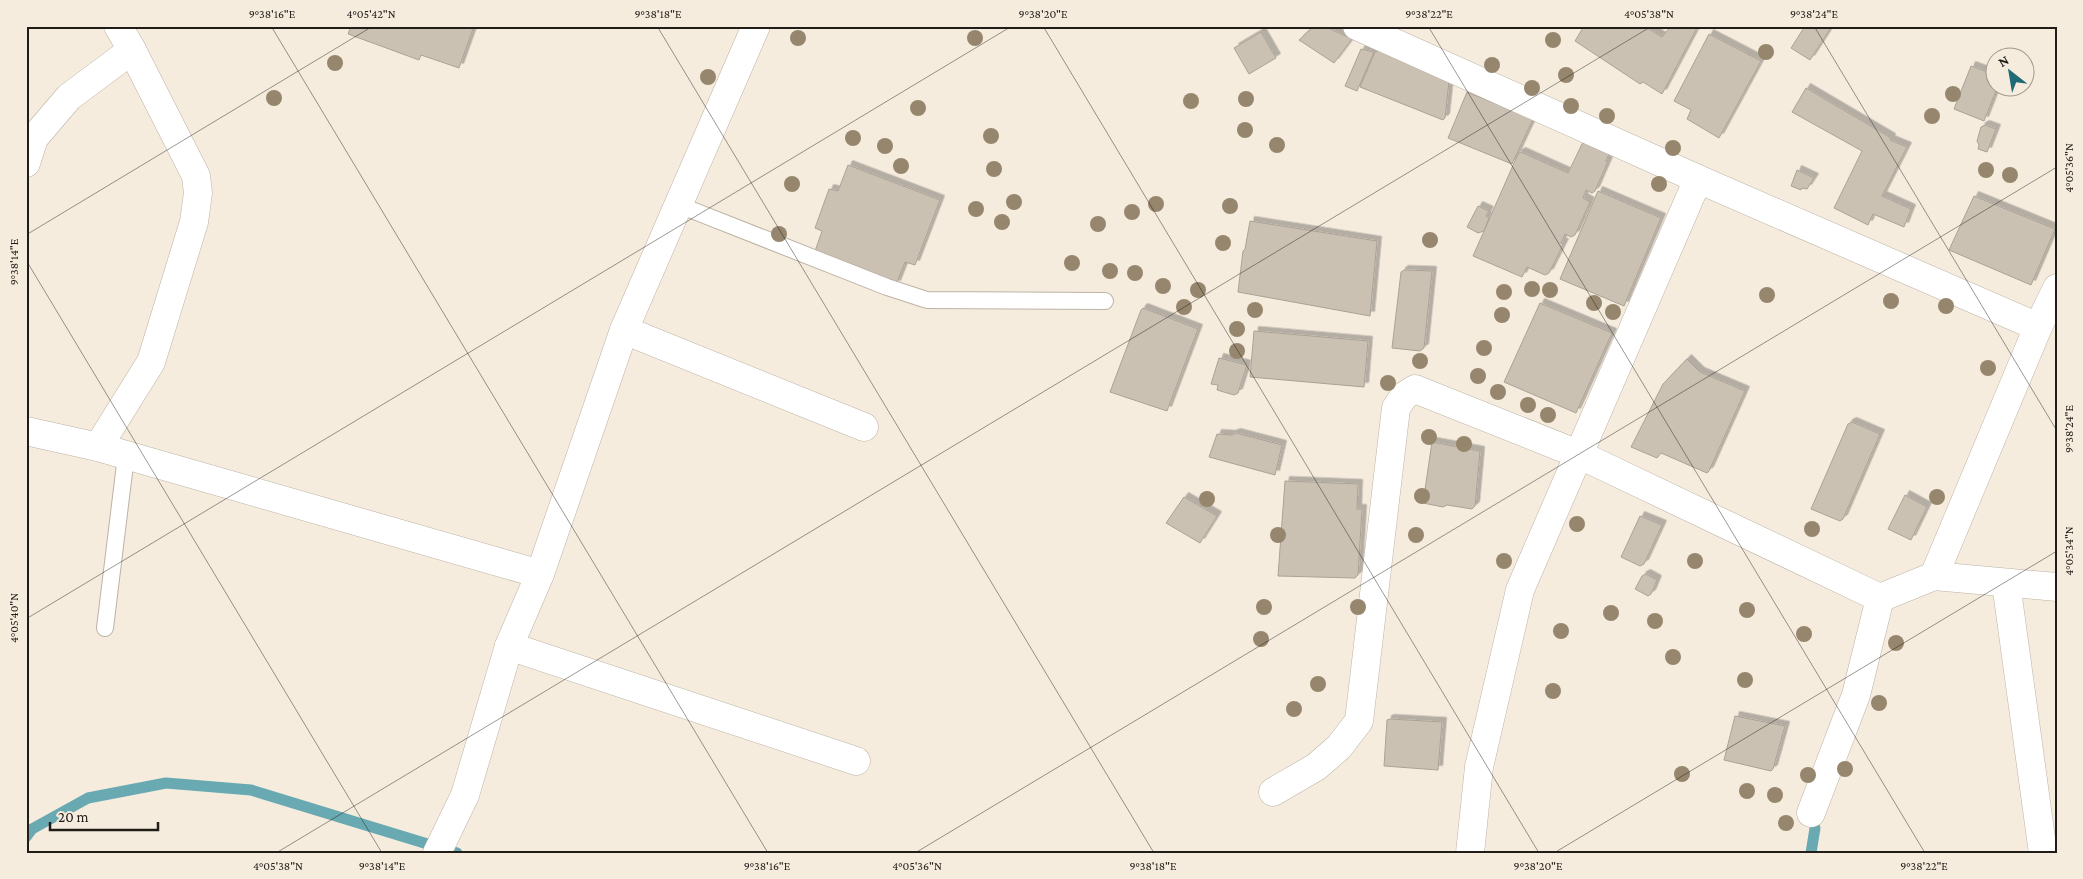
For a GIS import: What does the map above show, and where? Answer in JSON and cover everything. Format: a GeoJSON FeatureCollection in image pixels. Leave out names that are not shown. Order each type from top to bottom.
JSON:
{"type":"FeatureCollection","features":[{"type":"Feature","properties":{"kind":"street"},"geometry":{"type":"LineString","coordinates":[[98,447],[151,362],[194,222],[198,193],[196,176],[118,26]]}},
{"type":"Feature","properties":{"kind":"street"},"geometry":{"type":"LineString","coordinates":[[437,853],[466,795],[509,646],[540,574],[624,330],[756,26]]}},
{"type":"Feature","properties":{"kind":"street"},"geometry":{"type":"LineString","coordinates":[[1357,26],[1698,179],[2038,327]]}},
{"type":"Feature","properties":{"kind":"street"},"geometry":{"type":"LineString","coordinates":[[26,163],[34,138],[69,97],[132,50]]}},
{"type":"Feature","properties":{"kind":"street"},"geometry":{"type":"LineString","coordinates":[[1470,853],[1479,767],[1520,590],[1698,179]]}},
{"type":"Feature","properties":{"kind":"street"},"geometry":{"type":"LineString","coordinates":[[1934,576],[2038,327],[2057,288]]}},
{"type":"Feature","properties":{"kind":"street"},"geometry":{"type":"LineString","coordinates":[[624,330],[864,427]]}},
{"type":"Feature","properties":{"kind":"street"},"geometry":{"type":"LineString","coordinates":[[1273,792],[1316,767],[1339,747],[1359,721],[1396,408],[1404,396],[1415,389],[1578,454],[1880,598],[1934,576],[2057,587]]}},
{"type":"Feature","properties":{"kind":"street"},"geometry":{"type":"LineString","coordinates":[[26,431],[98,447],[540,574]]}},
{"type":"Feature","properties":{"kind":"street"},"geometry":{"type":"LineString","coordinates":[[2006,583],[2043,853]]}},
{"type":"Feature","properties":{"kind":"street"},"geometry":{"type":"LineString","coordinates":[[1811,814],[1856,695],[1880,598]]}},
{"type":"Feature","properties":{"kind":"street"},"geometry":{"type":"LineString","coordinates":[[509,646],[856,761]]}},
{"type":"Feature","properties":{"kind":"lane"},"geometry":{"type":"LineString","coordinates":[[679,205],[887,287],[927,300],[1105,301]]}},
{"type":"Feature","properties":{"kind":"lane"},"geometry":{"type":"LineString","coordinates":[[105,628],[126,456]]}},
{"type":"Feature","properties":{"kind":"building"},"geometry":{"type":"Polygon","coordinates":[[[351,26],[474,26],[459,68],[421,55],[419,60],[348,34],[351,26]]]}},
{"type":"Feature","properties":{"kind":"building"},"geometry":{"type":"Polygon","coordinates":[[[1314,26],[1324,26],[1352,39],[1334,63],[1299,40],[1314,26]]]}},
{"type":"Feature","properties":{"kind":"building"},"geometry":{"type":"Polygon","coordinates":[[[1584,26],[1644,26],[1662,37],[1671,26],[1698,26],[1662,94],[1643,82],[1640,84],[1575,41],[1584,26]]]}},
{"type":"Feature","properties":{"kind":"building"},"geometry":{"type":"Polygon","coordinates":[[[1805,26],[1832,26],[1810,60],[1791,48],[1805,26]]]}},
{"type":"Feature","properties":{"kind":"building"},"geometry":{"type":"Polygon","coordinates":[[[1261,32],[1276,58],[1249,74],[1234,48],[1261,32]]]}},
{"type":"Feature","properties":{"kind":"building"},"geometry":{"type":"Polygon","coordinates":[[[1709,34],[1761,61],[1719,138],[1687,119],[1691,110],[1674,101],[1709,34]]]}},
{"type":"Feature","properties":{"kind":"building"},"geometry":{"type":"Polygon","coordinates":[[[1361,49],[1374,52],[1357,91],[1345,86],[1361,49]]]}},
{"type":"Feature","properties":{"kind":"building"},"geometry":{"type":"Polygon","coordinates":[[[1379,50],[1449,81],[1445,118],[1443,120],[1360,87],[1375,52],[1379,50]]]}},
{"type":"Feature","properties":{"kind":"building"},"geometry":{"type":"Polygon","coordinates":[[[1971,66],[1986,71],[1986,98],[1993,98],[1984,121],[1954,109],[1971,66]]]}},
{"type":"Feature","properties":{"kind":"building"},"geometry":{"type":"Polygon","coordinates":[[[1806,88],[1891,138],[1890,140],[1907,147],[1882,196],[1911,209],[1904,227],[1873,214],[1868,225],[1834,208],[1862,151],[1792,112],[1806,88]]]}},
{"type":"Feature","properties":{"kind":"building"},"geometry":{"type":"Polygon","coordinates":[[[1467,92],[1533,119],[1512,164],[1448,138],[1467,92]]]}},
{"type":"Feature","properties":{"kind":"building"},"geometry":{"type":"Polygon","coordinates":[[[1985,125],[1996,129],[1987,152],[1978,149],[1977,141],[1981,127],[1985,125]]]}},
{"type":"Feature","properties":{"kind":"building"},"geometry":{"type":"Polygon","coordinates":[[[1586,142],[1609,154],[1606,161],[1608,161],[1595,191],[1592,193],[1586,190],[1583,198],[1590,202],[1575,235],[1571,237],[1565,234],[1561,243],[1564,243],[1549,273],[1545,275],[1527,267],[1522,277],[1473,256],[1518,154],[1521,152],[1568,173],[1582,144],[1586,142]]]}},
{"type":"Feature","properties":{"kind":"building"},"geometry":{"type":"Polygon","coordinates":[[[848,165],[940,200],[915,265],[905,262],[896,285],[813,257],[822,231],[815,228],[829,189],[838,191],[848,165]]]}},
{"type":"Feature","properties":{"kind":"building"},"geometry":{"type":"Polygon","coordinates":[[[1797,170],[1814,178],[1807,189],[1802,188],[1801,190],[1791,186],[1797,170]]]}},
{"type":"Feature","properties":{"kind":"building"},"geometry":{"type":"Polygon","coordinates":[[[1598,191],[1661,218],[1624,306],[1560,279],[1598,191]]]}},
{"type":"Feature","properties":{"kind":"building"},"geometry":{"type":"Polygon","coordinates":[[[1974,196],[2055,229],[2031,285],[1949,250],[1974,196]]]}},
{"type":"Feature","properties":{"kind":"building"},"geometry":{"type":"Polygon","coordinates":[[[1478,206],[1489,211],[1486,216],[1489,218],[1484,231],[1478,233],[1467,227],[1478,206]]]}},
{"type":"Feature","properties":{"kind":"building"},"geometry":{"type":"Polygon","coordinates":[[[1250,221],[1377,241],[1370,316],[1238,292],[1243,251],[1250,221]]]}},
{"type":"Feature","properties":{"kind":"building"},"geometry":{"type":"Polygon","coordinates":[[[1404,270],[1432,271],[1424,348],[1420,351],[1392,348],[1401,272],[1404,270]]]}},
{"type":"Feature","properties":{"kind":"building"},"geometry":{"type":"Polygon","coordinates":[[[1540,303],[1612,333],[1576,413],[1504,382],[1540,303]]]}},
{"type":"Feature","properties":{"kind":"building"},"geometry":{"type":"Polygon","coordinates":[[[1143,308],[1198,329],[1167,411],[1110,392],[1143,308]]]}},
{"type":"Feature","properties":{"kind":"building"},"geometry":{"type":"Polygon","coordinates":[[[1254,331],[1368,341],[1364,387],[1250,377],[1254,331]]]}},
{"type":"Feature","properties":{"kind":"building"},"geometry":{"type":"Polygon","coordinates":[[[1219,358],[1247,365],[1238,393],[1234,395],[1217,390],[1218,385],[1211,384],[1219,358]]]}},
{"type":"Feature","properties":{"kind":"building"},"geometry":{"type":"Polygon","coordinates":[[[1687,359],[1700,372],[1745,391],[1707,473],[1661,453],[1657,458],[1631,447],[1663,384],[1687,359]]]}},
{"type":"Feature","properties":{"kind":"building"},"geometry":{"type":"Polygon","coordinates":[[[1852,422],[1880,434],[1843,519],[1840,521],[1811,509],[1848,424],[1852,422]]]}},
{"type":"Feature","properties":{"kind":"building"},"geometry":{"type":"Polygon","coordinates":[[[1236,433],[1282,445],[1275,475],[1209,457],[1217,434],[1231,435],[1236,433]]]}},
{"type":"Feature","properties":{"kind":"building"},"geometry":{"type":"Polygon","coordinates":[[[1432,442],[1480,451],[1475,506],[1472,509],[1447,505],[1443,507],[1423,503],[1432,442]]]}},
{"type":"Feature","properties":{"kind":"building"},"geometry":{"type":"Polygon","coordinates":[[[1285,481],[1358,484],[1357,509],[1362,509],[1358,575],[1355,578],[1278,576],[1285,481]]]}},
{"type":"Feature","properties":{"kind":"building"},"geometry":{"type":"Polygon","coordinates":[[[1905,495],[1927,507],[1911,540],[1888,529],[1905,495]]]}},
{"type":"Feature","properties":{"kind":"building"},"geometry":{"type":"Polygon","coordinates":[[[1184,497],[1217,516],[1200,543],[1166,523],[1184,497]]]}},
{"type":"Feature","properties":{"kind":"building"},"geometry":{"type":"Polygon","coordinates":[[[1640,516],[1662,525],[1644,564],[1640,566],[1621,557],[1640,516]]]}},
{"type":"Feature","properties":{"kind":"building"},"geometry":{"type":"Polygon","coordinates":[[[1646,574],[1657,580],[1651,594],[1648,596],[1635,589],[1642,576],[1646,574]]]}},
{"type":"Feature","properties":{"kind":"building"},"geometry":{"type":"Polygon","coordinates":[[[1735,716],[1785,726],[1771,771],[1724,760],[1735,716]]]}},
{"type":"Feature","properties":{"kind":"building"},"geometry":{"type":"Polygon","coordinates":[[[1387,720],[1442,722],[1438,770],[1384,766],[1387,720]]]}},
{"type":"Feature","properties":{"kind":"waterway"},"geometry":{"type":"LineString","coordinates":[[26,837],[32,829],[88,798],[166,783],[251,790],[457,853]]}},
{"type":"Feature","properties":{"kind":"waterway"},"geometry":{"type":"LineString","coordinates":[[1811,853],[1815,828]]}}]}
